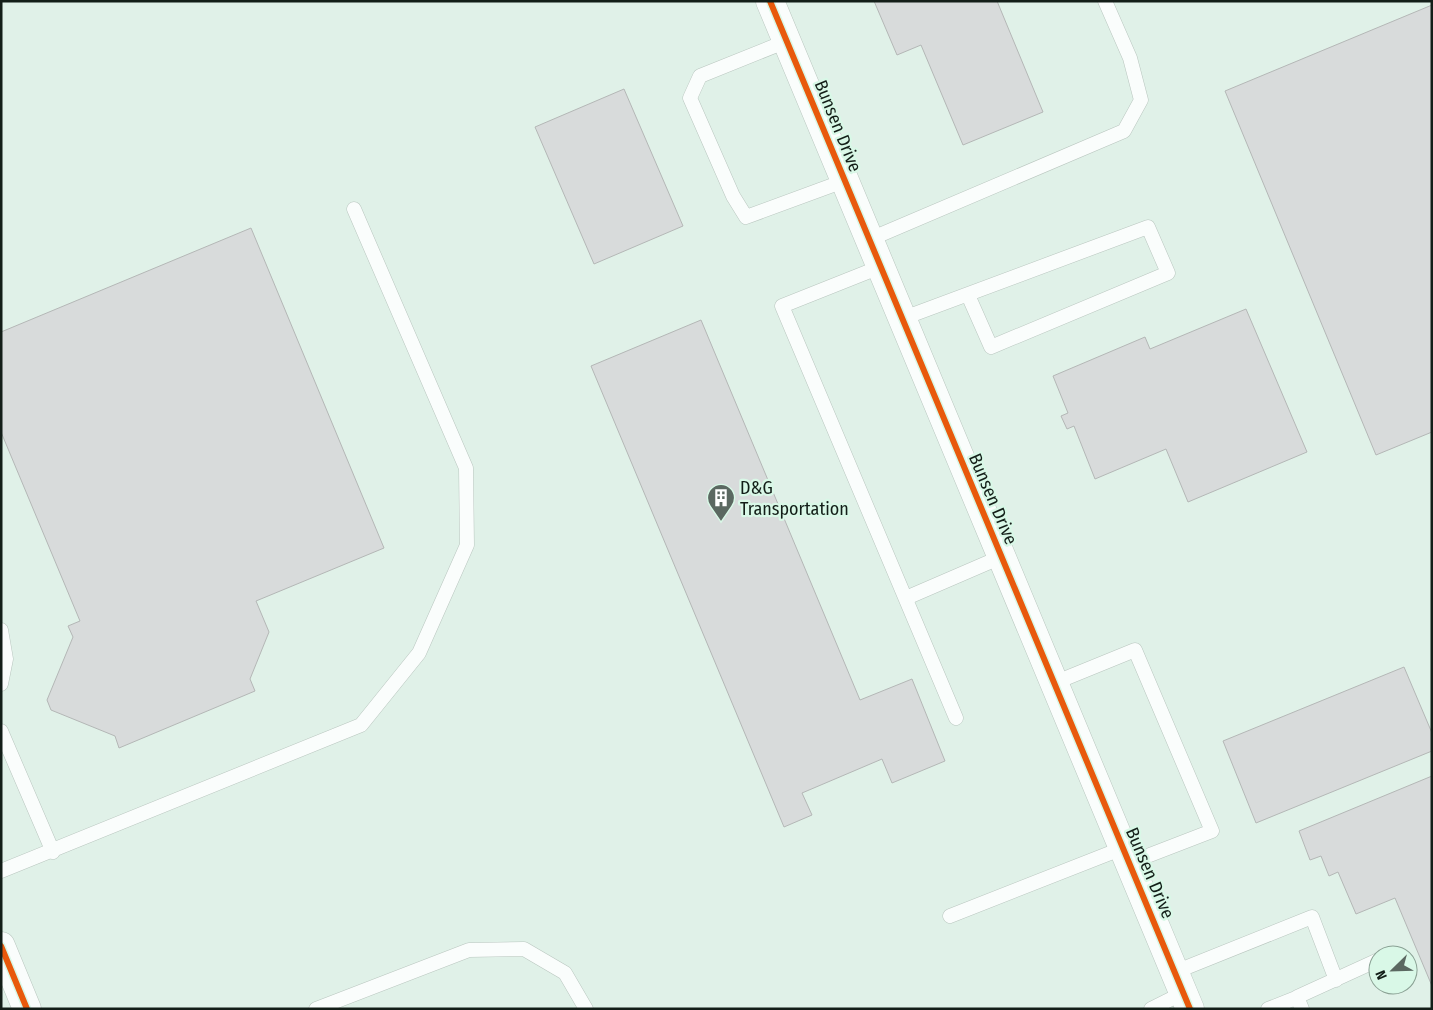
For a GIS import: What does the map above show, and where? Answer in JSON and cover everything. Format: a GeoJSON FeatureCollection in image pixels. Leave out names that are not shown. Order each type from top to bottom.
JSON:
{"type":"FeatureCollection","features":[{"type":"Feature","properties":{"kind":"street","name":"Bunsen Drive"},"geometry":{"type":"LineString","coordinates":[[770,1],[868,240],[1183,991]]}},
{"type":"Feature","properties":{"kind":"street"},"geometry":{"type":"LineString","coordinates":[[1,946],[28,1009]]}},
{"type":"Feature","properties":{"kind":"lane"},"geometry":{"type":"LineString","coordinates":[[868,240],[1124,131],[1141,100],[1130,58],[1105,1]]}},
{"type":"Feature","properties":{"kind":"lane"},"geometry":{"type":"LineString","coordinates":[[787,42],[700,76],[690,98],[733,196],[746,217],[844,181]]}},
{"type":"Feature","properties":{"kind":"lane"},"geometry":{"type":"LineString","coordinates":[[1,871],[53,852],[361,725],[419,654],[467,545],[466,468],[354,209]]}},
{"type":"Feature","properties":{"kind":"lane"},"geometry":{"type":"LineString","coordinates":[[901,319],[1148,227],[1168,272],[991,347],[968,295]]}},
{"type":"Feature","properties":{"kind":"lane"},"geometry":{"type":"LineString","coordinates":[[880,267],[782,306],[956,718]]}},
{"type":"Feature","properties":{"kind":"lane"},"geometry":{"type":"LineString","coordinates":[[906,598],[1001,558]]}},
{"type":"Feature","properties":{"kind":"lane"},"geometry":{"type":"LineString","coordinates":[[1,630],[6,659],[1,684]]}},
{"type":"Feature","properties":{"kind":"lane"},"geometry":{"type":"LineString","coordinates":[[950,916],[1126,856],[1212,831],[1135,650],[1054,683]]}},
{"type":"Feature","properties":{"kind":"lane"},"geometry":{"type":"LineString","coordinates":[[1,731],[53,852]]}},
{"type":"Feature","properties":{"kind":"lane"},"geometry":{"type":"LineString","coordinates":[[1151,1009],[1312,917],[1336,980]]}},
{"type":"Feature","properties":{"kind":"lane"},"geometry":{"type":"LineString","coordinates":[[316,1009],[469,950],[524,949],[565,973],[586,1009]]}},
{"type":"Feature","properties":{"kind":"lane"},"geometry":{"type":"LineString","coordinates":[[1268,1009],[1302,1002],[1336,980],[1368,965]]}},
{"type":"Feature","properties":{"kind":"building"},"geometry":{"type":"Polygon","coordinates":[[[874,1],[997,1],[1043,112],[963,145],[921,45],[897,55],[874,1]]]}},
{"type":"Feature","properties":{"kind":"building"},"geometry":{"type":"Polygon","coordinates":[[[1432,5],[1432,432],[1376,455],[1225,91],[1432,5]]]}},
{"type":"Feature","properties":{"kind":"building"},"geometry":{"type":"Polygon","coordinates":[[[624,89],[683,226],[594,264],[535,127],[624,89]]]}},
{"type":"Feature","properties":{"kind":"building"},"geometry":{"type":"Polygon","coordinates":[[[251,228],[384,548],[256,601],[269,632],[250,679],[255,691],[119,748],[115,736],[51,710],[47,700],[73,637],[68,626],[80,621],[1,432],[1,332],[251,228]]]}},
{"type":"Feature","properties":{"kind":"building"},"geometry":{"type":"Polygon","coordinates":[[[1246,309],[1307,452],[1188,502],[1166,449],[1095,479],[1074,426],[1067,429],[1061,416],[1068,413],[1053,376],[1145,337],[1150,349],[1246,309]]]}},
{"type":"Feature","properties":{"kind":"building","name":"D&G Transportation"},"geometry":{"type":"Polygon","coordinates":[[[701,320],[860,700],[912,679],[945,761],[892,783],[882,759],[802,793],[812,815],[784,827],[591,366],[701,320]]]}},
{"type":"Feature","properties":{"kind":"building"},"geometry":{"type":"Polygon","coordinates":[[[1404,667],[1432,733],[1432,751],[1256,823],[1223,741],[1404,667]]]}},
{"type":"Feature","properties":{"kind":"building"},"geometry":{"type":"Polygon","coordinates":[[[1432,776],[1432,986],[1418,953],[1418,945],[1415,945],[1395,898],[1356,914],[1338,872],[1329,876],[1321,856],[1310,860],[1299,831],[1432,776]]]}},
{"type":"Feature","properties":{"kind":"cycle path"},"geometry":{"type":"LineString","coordinates":[[770,1],[1190,1009]]}},
{"type":"Feature","properties":{"kind":"cycle path"},"geometry":{"type":"LineString","coordinates":[[1,946],[27,1009]]}},
{"type":"Feature","properties":{"kind":"place","name":"D&G Transportation"},"geometry":{"type":"Point","coordinates":[721,522]}}]}
